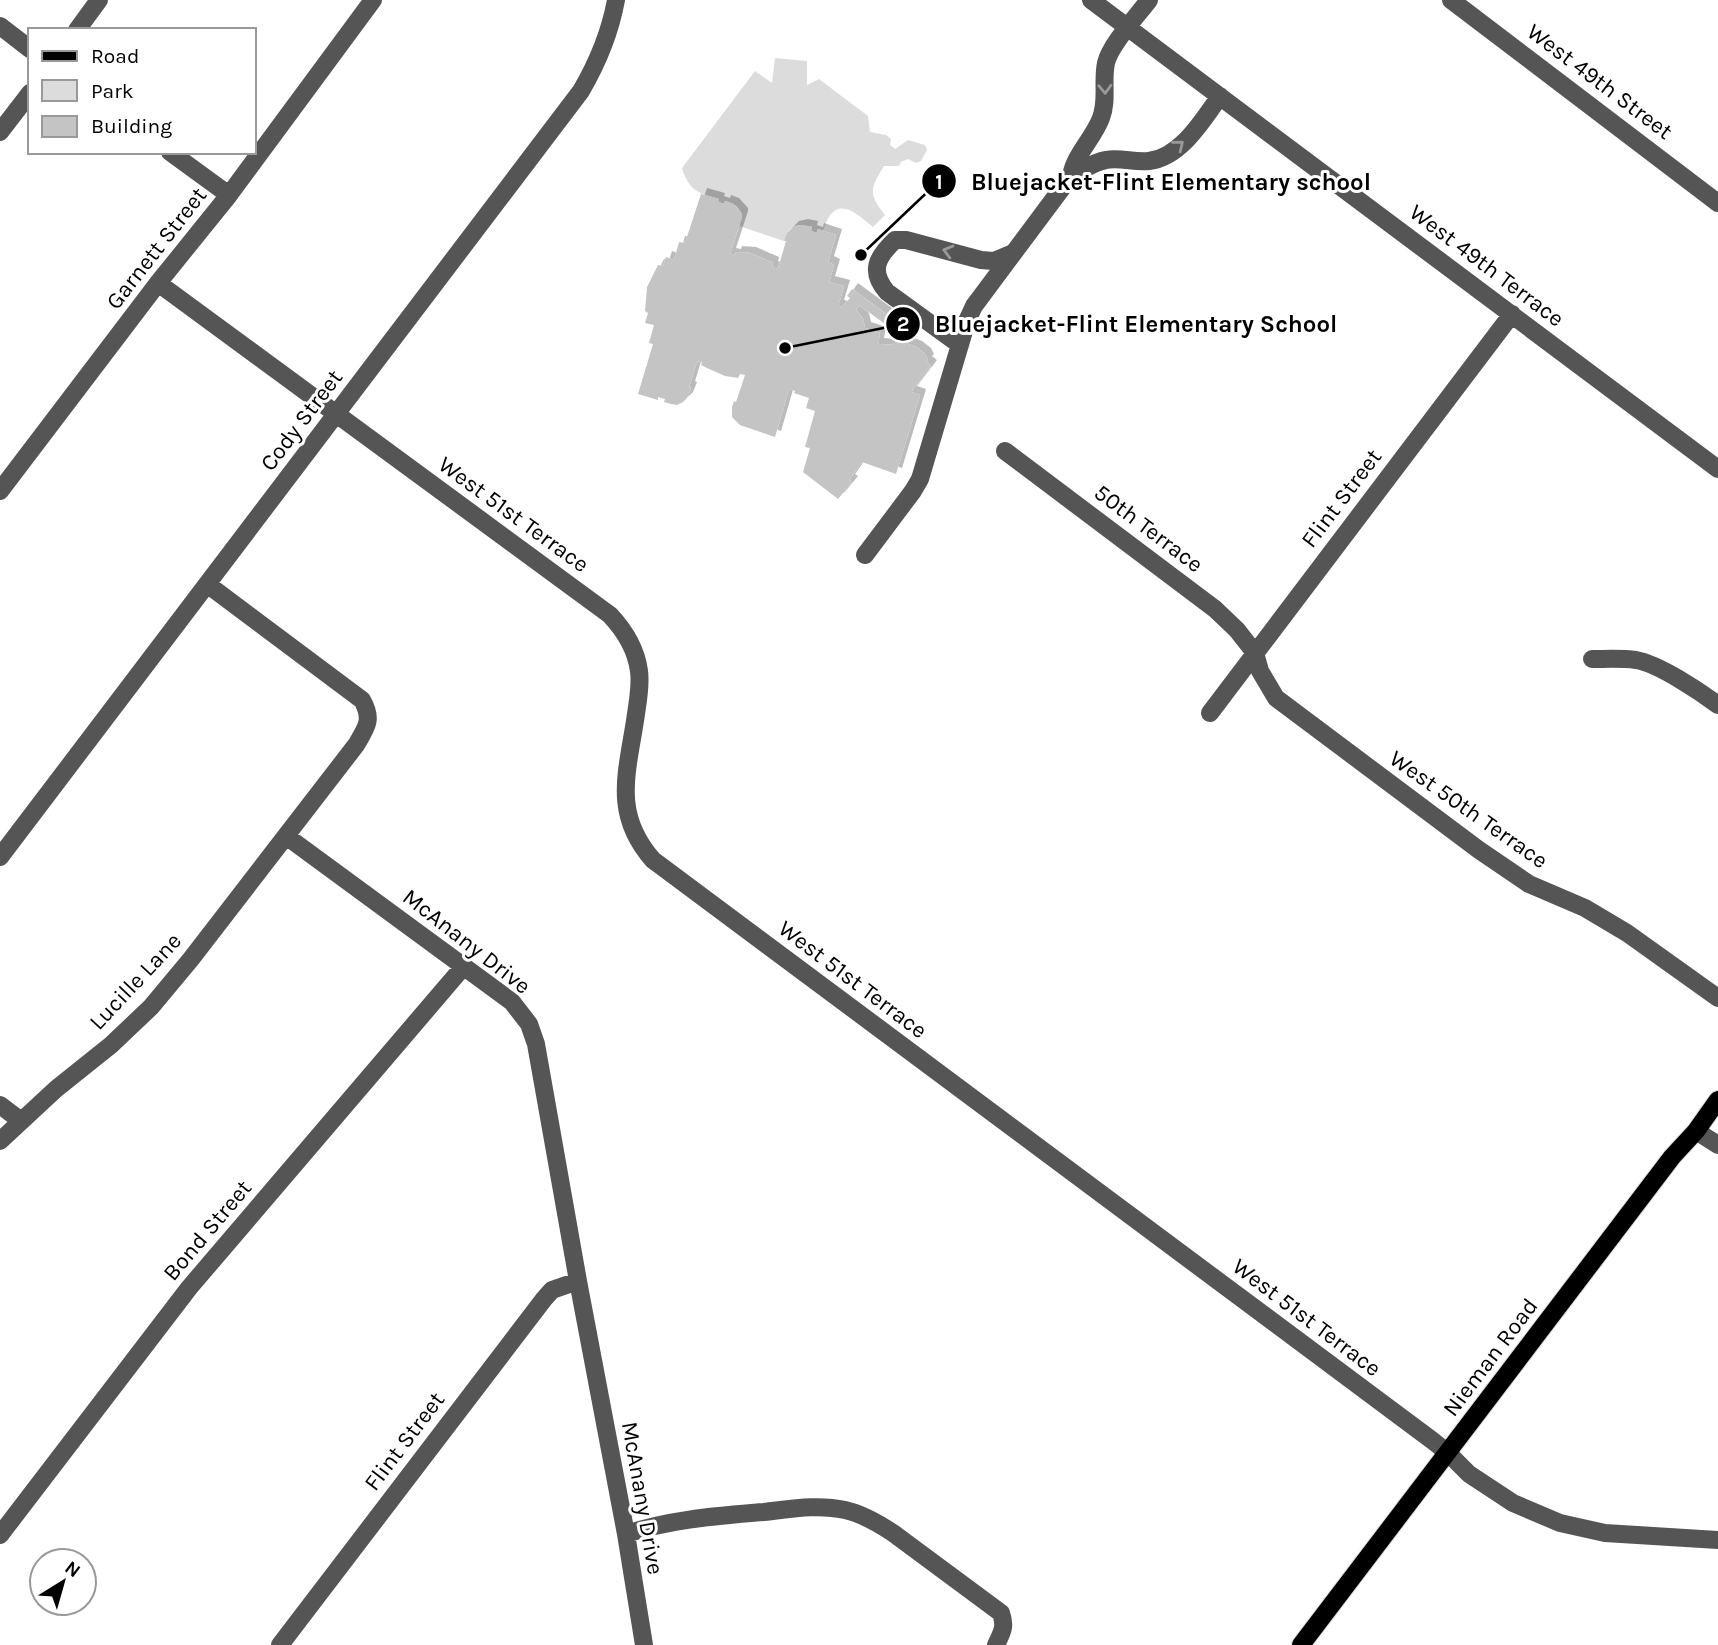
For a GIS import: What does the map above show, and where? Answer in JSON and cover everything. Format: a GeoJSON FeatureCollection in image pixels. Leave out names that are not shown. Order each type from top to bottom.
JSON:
{"type":"FeatureCollection","features":[{"type":"Feature","properties":{"kind":"main road","name":"Nieman Road"},"geometry":{"type":"LineString","coordinates":[[1301,1645],[1718,1100]]}},
{"type":"Feature","properties":{"kind":"street"},"geometry":{"type":"LineString","coordinates":[[78,28],[99,0]]}},
{"type":"Feature","properties":{"kind":"street","name":"Garnett Street"},"geometry":{"type":"LineString","coordinates":[[0,491],[158,283],[229,195],[373,0]]}},
{"type":"Feature","properties":{"kind":"street","name":"Cody Street"},"geometry":{"type":"LineString","coordinates":[[0,857],[581,91],[608,37],[616,0]]}},
{"type":"Feature","properties":{"kind":"street","name":"West 49th Terrace"},"geometry":{"type":"LineString","coordinates":[[1091,0],[1718,469]]}},
{"type":"Feature","properties":{"kind":"street"},"geometry":{"type":"LineString","coordinates":[[865,555],[914,491],[920,479],[967,321],[1013,253],[1071,176],[1073,164],[1103,115],[1106,62],[1111,51],[1149,0]]}},
{"type":"Feature","properties":{"kind":"street","name":"West 49th Street"},"geometry":{"type":"LineString","coordinates":[[1451,0],[1718,203]]}},
{"type":"Feature","properties":{"kind":"street"},"geometry":{"type":"LineString","coordinates":[[0,26],[28,47]]}},
{"type":"Feature","properties":{"kind":"street"},"geometry":{"type":"LineString","coordinates":[[0,132],[28,96]]}},
{"type":"Feature","properties":{"kind":"street"},"geometry":{"type":"LineString","coordinates":[[1071,176],[1107,159],[1132,162],[1164,157],[1192,134],[1220,96]]}},
{"type":"Feature","properties":{"kind":"street"},"geometry":{"type":"LineString","coordinates":[[173,154],[229,195]]}},
{"type":"Feature","properties":{"kind":"street"},"geometry":{"type":"LineString","coordinates":[[960,345],[887,292],[879,283],[876,272],[879,260],[895,240],[906,240],[981,260],[994,261],[1013,253]]}},
{"type":"Feature","properties":{"kind":"street","name":"West 51st Terrace"},"geometry":{"type":"LineString","coordinates":[[158,283],[610,615],[625,631],[639,672],[624,794],[628,818],[640,846],[653,860],[1448,1453],[1469,1474],[1513,1503],[1560,1523],[1605,1533],[1718,1540]]}},
{"type":"Feature","properties":{"kind":"street","name":"Flint Street"},"geometry":{"type":"LineString","coordinates":[[1210,713],[1512,314]]}},
{"type":"Feature","properties":{"kind":"street","name":"50th Terrace"},"geometry":{"type":"LineString","coordinates":[[1005,451],[1215,609],[1237,630],[1255,653]]}},
{"type":"Feature","properties":{"kind":"street"},"geometry":{"type":"LineString","coordinates":[[207,584],[362,700],[368,713],[367,726],[356,745],[286,836]]}},
{"type":"Feature","properties":{"kind":"street","name":"West 50th Terrace"},"geometry":{"type":"LineString","coordinates":[[1255,653],[1260,671],[1276,698],[1479,850],[1529,884],[1586,908],[1627,933],[1718,998]]}},
{"type":"Feature","properties":{"kind":"street"},"geometry":{"type":"LineString","coordinates":[[1592,659],[1637,660],[1668,673],[1718,705]]}},
{"type":"Feature","properties":{"kind":"street","name":"McAnany Drive"},"geometry":{"type":"LineString","coordinates":[[286,836],[512,1002],[529,1024],[536,1044],[644,1645]]}},
{"type":"Feature","properties":{"kind":"street","name":"Lucille Lane"},"geometry":{"type":"LineString","coordinates":[[0,1141],[151,1007],[286,836]]}},
{"type":"Feature","properties":{"kind":"street","name":"Bond Street"},"geometry":{"type":"LineString","coordinates":[[0,1535],[189,1288],[464,966]]}},
{"type":"Feature","properties":{"kind":"street"},"geometry":{"type":"LineString","coordinates":[[0,1105],[21,1121]]}},
{"type":"Feature","properties":{"kind":"street"},"geometry":{"type":"LineString","coordinates":[[1696,1131],[1718,1145]]}},
{"type":"Feature","properties":{"kind":"street","name":"Flint Street"},"geometry":{"type":"LineString","coordinates":[[289,1642],[544,1299],[552,1290],[578,1281]]}},
{"type":"Feature","properties":{"kind":"street"},"geometry":{"type":"LineString","coordinates":[[626,1534],[694,1518],[819,1507],[845,1510],[877,1522],[1000,1613],[1004,1622],[1003,1631],[996,1645]]}},
{"type":"Feature","properties":{"kind":"green space"},"geometry":{"type":"Polygon","coordinates":[[[775,58],[807,61],[807,85],[819,79],[868,116],[870,132],[886,135],[895,149],[908,140],[925,145],[927,150],[921,161],[916,163],[908,159],[899,166],[884,166],[873,191],[876,202],[885,215],[873,227],[851,211],[838,209],[827,220],[823,231],[818,230],[817,233],[811,231],[811,227],[797,225],[789,230],[784,241],[739,226],[742,214],[737,206],[726,201],[724,204],[718,202],[718,199],[695,190],[688,181],[682,168],[755,71],[772,83],[775,58]]]}},
{"type":"Feature","properties":{"kind":"building"},"geometry":{"type":"Polygon","coordinates":[[[701,194],[719,199],[718,202],[724,204],[725,201],[733,204],[742,214],[730,254],[750,253],[773,263],[772,267],[778,269],[784,241],[793,227],[802,225],[812,227],[811,231],[817,233],[818,229],[836,235],[828,262],[834,265],[829,282],[844,286],[838,306],[842,307],[850,298],[847,296],[852,289],[890,317],[885,324],[859,305],[856,310],[863,319],[865,328],[880,333],[878,344],[892,345],[898,341],[904,346],[906,343],[916,347],[925,354],[928,360],[926,362],[931,366],[911,392],[920,395],[896,474],[862,462],[849,480],[852,482],[838,499],[803,472],[810,448],[805,447],[815,411],[806,408],[809,398],[789,389],[775,437],[740,425],[732,417],[732,407],[745,375],[740,374],[738,378],[725,376],[697,361],[689,387],[691,388],[683,402],[671,404],[664,402],[665,399],[658,397],[658,400],[638,394],[653,344],[649,343],[654,325],[645,323],[648,313],[645,311],[647,287],[658,265],[663,266],[666,257],[674,260],[679,242],[685,243],[701,194]]]}},
{"type":"Feature","properties":{"kind":"place","name":"Bluejacket-Flint Elementary school"},"geometry":{"type":"Point","coordinates":[861,255]}},
{"type":"Feature","properties":{"kind":"place","name":"Bluejacket-Flint Elementary School"},"geometry":{"type":"Point","coordinates":[785,348]}}]}
